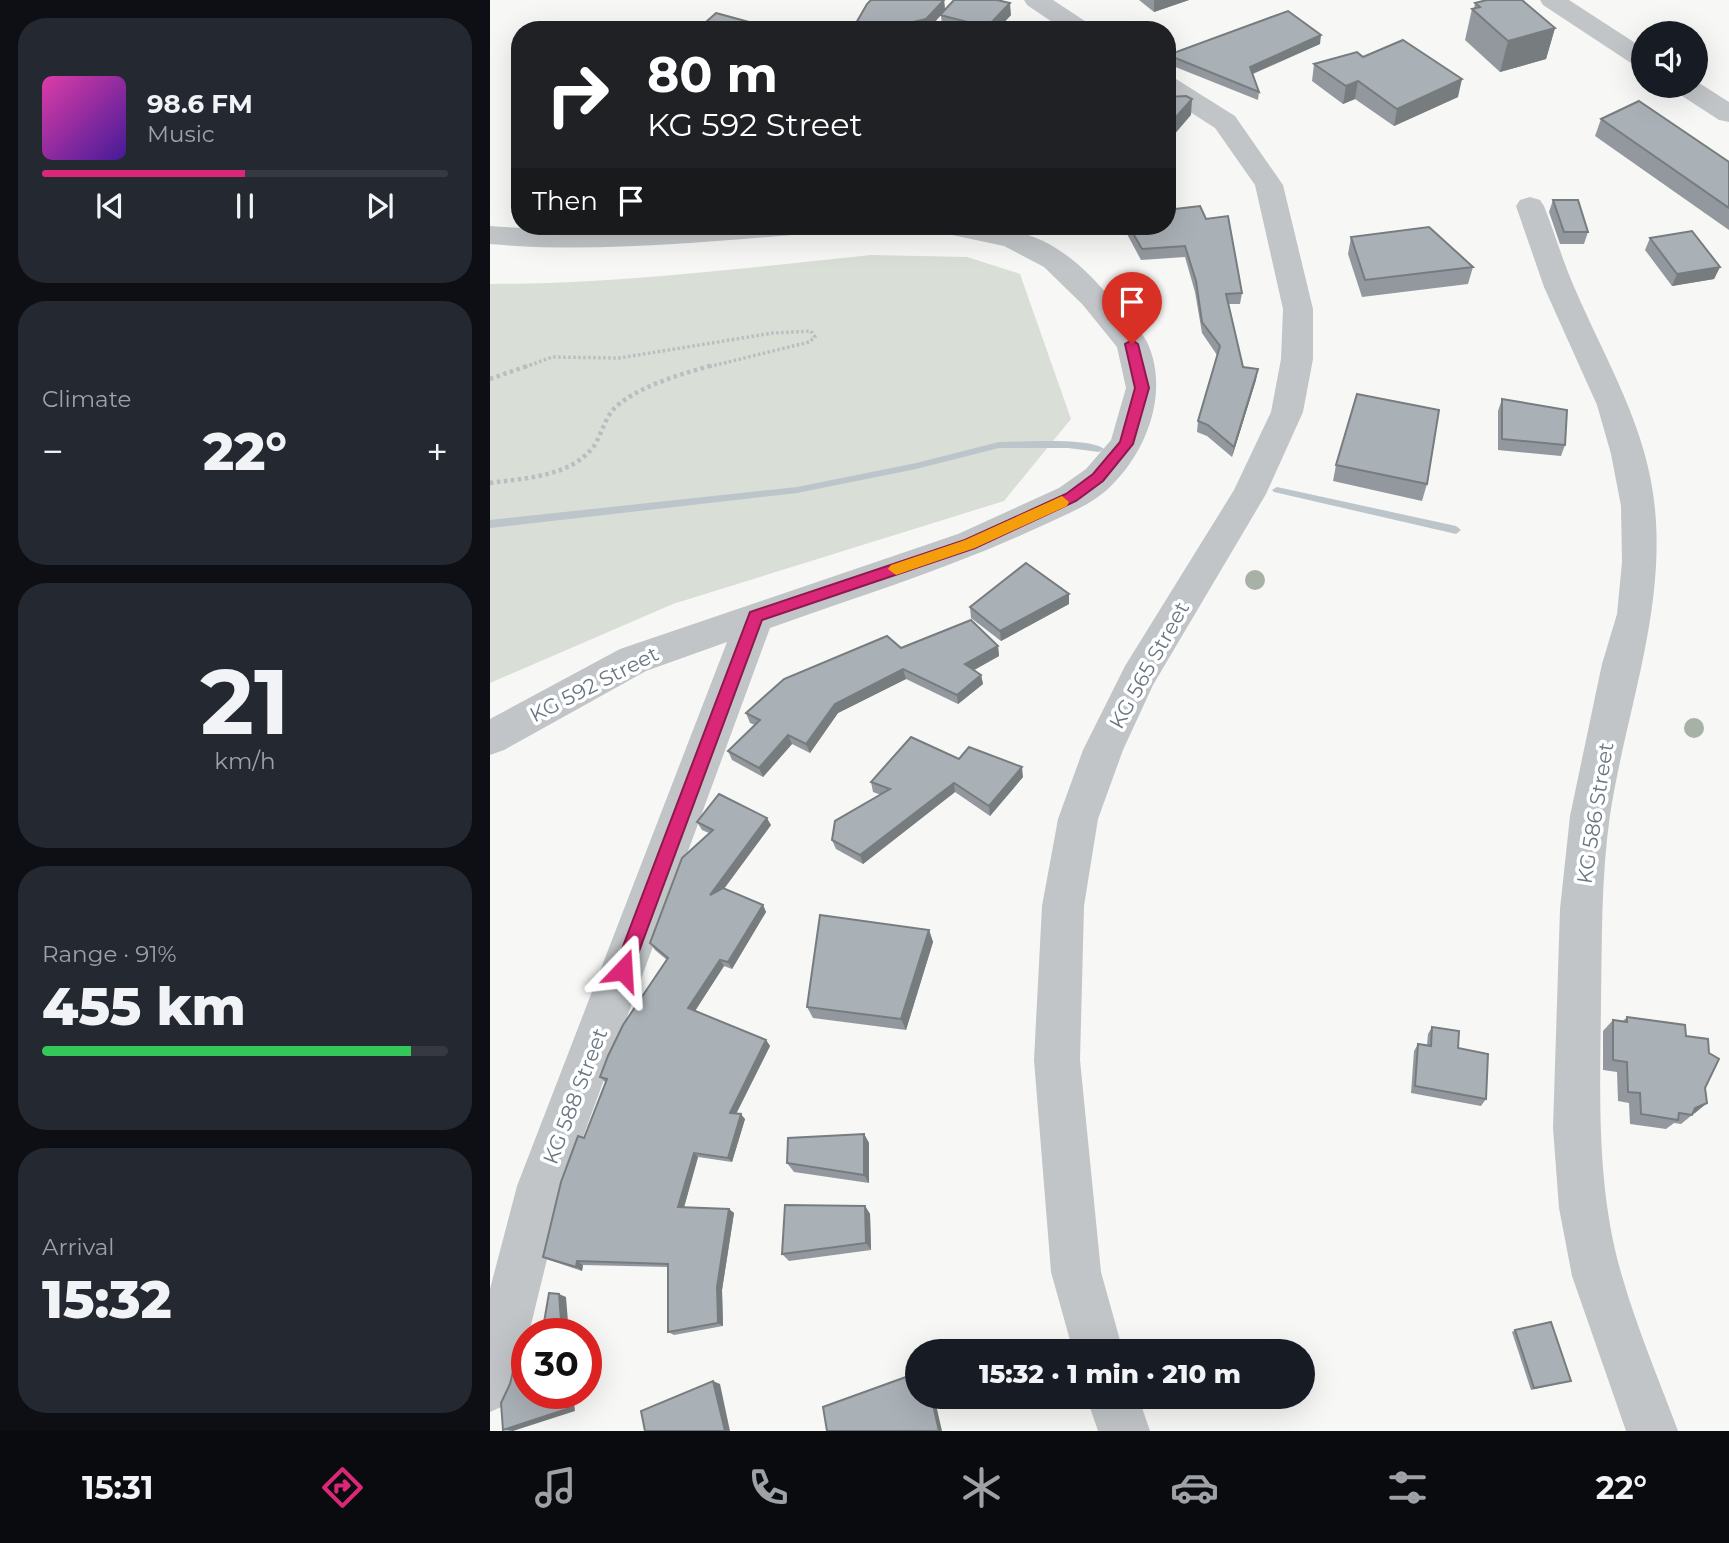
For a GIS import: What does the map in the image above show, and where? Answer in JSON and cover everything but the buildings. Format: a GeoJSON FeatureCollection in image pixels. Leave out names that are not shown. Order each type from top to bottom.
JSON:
{"type":"FeatureCollection","features":[{"type":"Feature","properties":{"kind":"street"},"geometry":{"type":"LineString","coordinates":[[1036,0],[1068,21]]}},
{"type":"Feature","properties":{"kind":"street"},"geometry":{"type":"LineString","coordinates":[[1552,0],[1631,51]]}},
{"type":"Feature","properties":{"kind":"street","name":"KG 565 Street"},"geometry":{"type":"LineString","coordinates":[[1095,1339],[1076,1272],[1057,1060],[1063,906],[1078,819],[1103,750],[1138,677],[1249,494],[1287,412],[1297,359],[1298,309],[1269,185],[1225,122],[1176,91]]}},
{"type":"Feature","properties":{"kind":"street"},"geometry":{"type":"LineString","coordinates":[[1704,98],[1729,114]]}},
{"type":"Feature","properties":{"kind":"street","name":"KG 586 Street"},"geometry":{"type":"LineString","coordinates":[[1530,206],[1559,287],[1613,405],[1628,454],[1638,506],[1640,562],[1634,614],[1590,816],[1581,909],[1576,1128],[1583,1208],[1597,1276],[1652,1431]]}},
{"type":"Feature","properties":{"kind":"street"},"geometry":{"type":"LineString","coordinates":[[490,235],[519,238],[672,235]]}},
{"type":"Feature","properties":{"kind":"street","name":"KG 592 Street"},"geometry":{"type":"LineString","coordinates":[[490,738],[633,660],[970,544],[1071,497],[1098,478],[1126,444],[1142,388],[1132,344],[1094,298],[1055,260],[1012,238],[997,235]]}},
{"type":"Feature","properties":{"kind":"street","name":"KG 588 Street"},"geometry":{"type":"LineString","coordinates":[[490,1387],[541,1186],[755,616]]}},
{"type":"Feature","properties":{"kind":"street"},"geometry":{"type":"LineString","coordinates":[[1116,1409],[1124,1431]]}},
{"type":"Feature","properties":{"kind":"path"},"geometry":{"type":"LineString","coordinates":[[490,379],[552,357],[619,358],[773,333],[811,331],[815,337],[809,342],[689,370],[657,384],[618,404],[593,447],[575,463],[540,475],[490,483]]}},
{"type":"Feature","properties":{"kind":"shaded area"},"geometry":{"type":"Polygon","coordinates":[[[871,255],[967,257],[1020,274],[1071,419],[1004,501],[673,604],[490,683],[490,284],[633,278],[871,255]]]}},
{"type":"Feature","properties":{"kind":"waterway"},"geometry":{"type":"LineString","coordinates":[[490,524],[797,490],[916,466],[999,445],[1068,445],[1099,449]]}},
{"type":"Feature","properties":{"kind":"waterway"},"geometry":{"type":"LineString","coordinates":[[1277,490],[1456,530]]}},
{"type":"Feature","properties":{"kind":"slow traffic"},"geometry":{"type":"LineString","coordinates":[[896,569],[970,544],[1062,502]]}},
{"type":"Feature","properties":{"kind":"route"},"geometry":{"type":"LineString","coordinates":[[623,970],[755,616],[970,544],[1071,497],[1098,478],[1126,444],[1142,388],[1132,344]]}}]}
